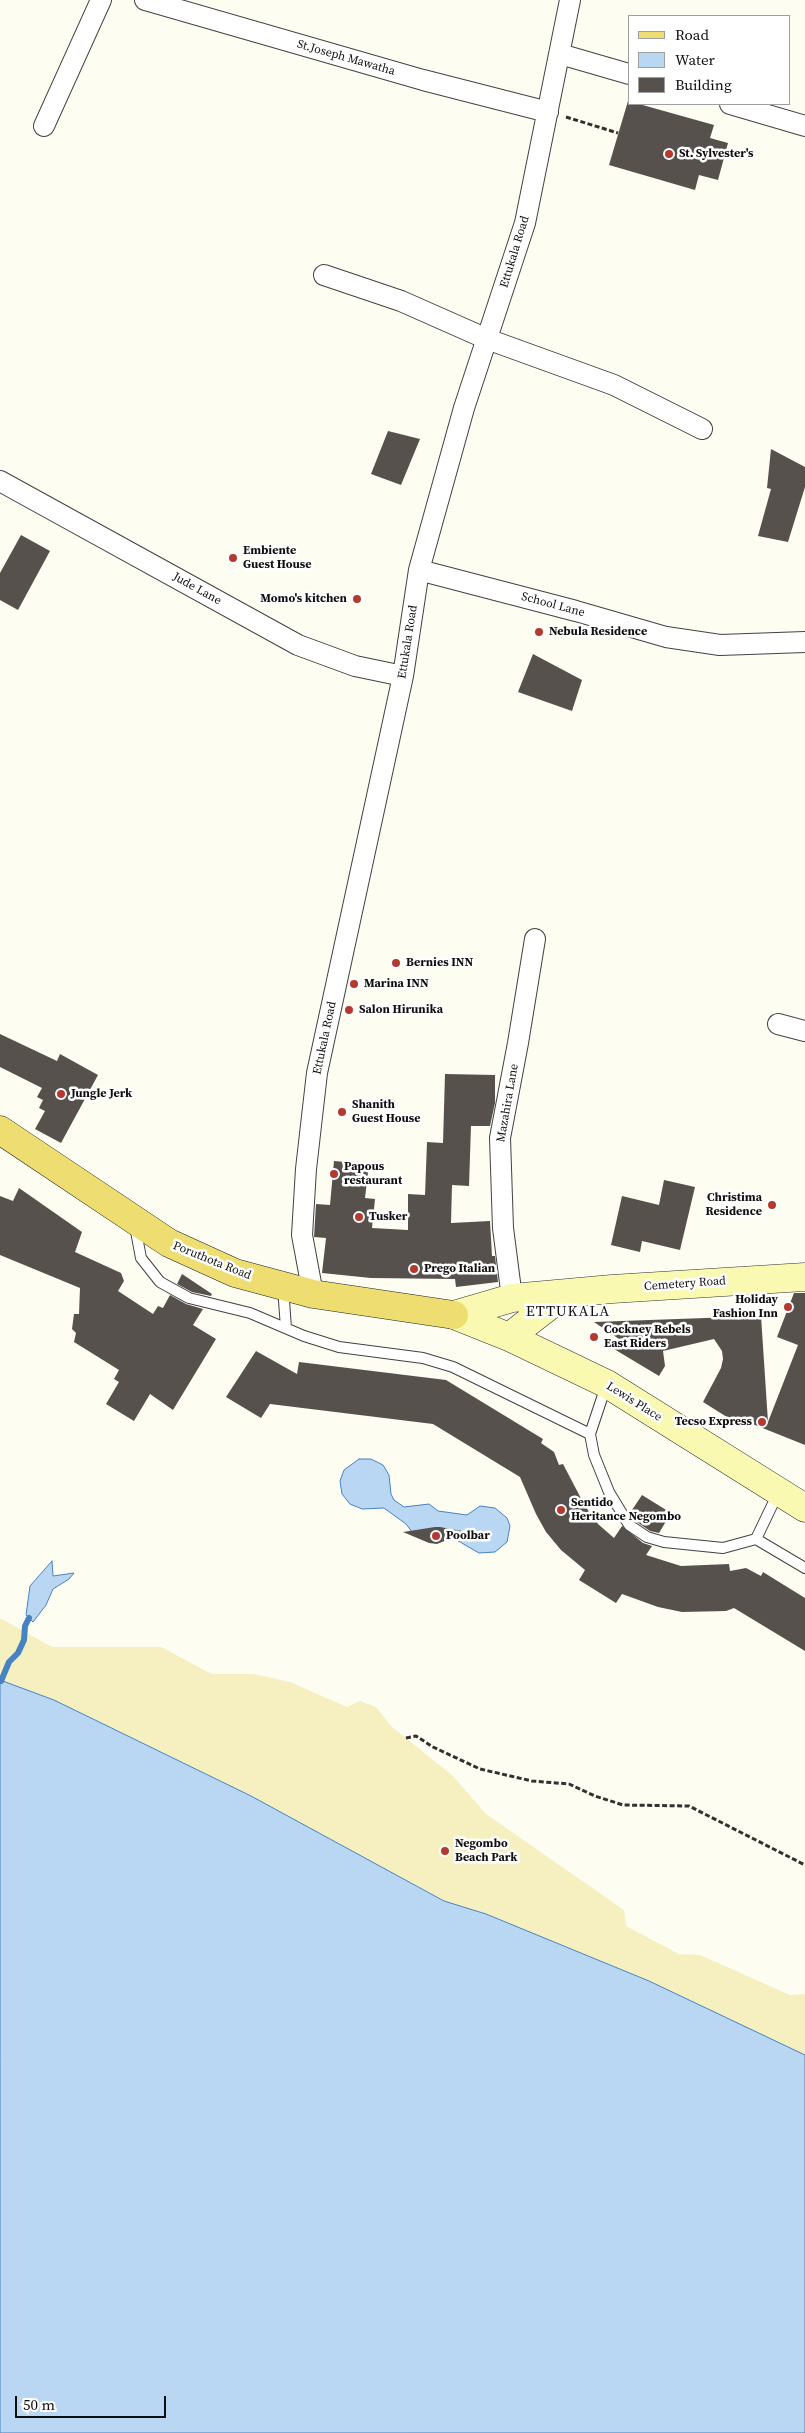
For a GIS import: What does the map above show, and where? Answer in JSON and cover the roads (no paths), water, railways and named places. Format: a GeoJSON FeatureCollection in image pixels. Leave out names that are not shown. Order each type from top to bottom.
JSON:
{"type":"FeatureCollection","features":[{"type":"Feature","properties":{"kind":"main road","name":"Poruthota Road"},"geometry":{"type":"LineString","coordinates":[[0,1130],[169,1243],[235,1273],[314,1294],[454,1314]]}},
{"type":"Feature","properties":{"kind":"street"},"geometry":{"type":"LineString","coordinates":[[44,126],[101,0]]}},
{"type":"Feature","properties":{"kind":"street","name":"St.Joseph Mawatha"},"geometry":{"type":"LineString","coordinates":[[145,0],[423,80],[548,112]]}},
{"type":"Feature","properties":{"kind":"street","name":"Ettukala Road"},"geometry":{"type":"LineString","coordinates":[[314,1294],[302,1235],[306,1170],[317,1073],[403,676],[419,570],[464,408],[525,223],[570,0]]}},
{"type":"Feature","properties":{"kind":"street"},"geometry":{"type":"LineString","coordinates":[[560,54],[628,74]]}},
{"type":"Feature","properties":{"kind":"street"},"geometry":{"type":"LineString","coordinates":[[733,105],[805,126]]}},
{"type":"Feature","properties":{"kind":"street"},"geometry":{"type":"LineString","coordinates":[[324,274],[401,301],[487,339],[614,385],[702,429]]}},
{"type":"Feature","properties":{"kind":"street","name":"Jude Lane"},"geometry":{"type":"LineString","coordinates":[[0,481],[298,645],[355,666],[403,676]]}},
{"type":"Feature","properties":{"kind":"street","name":"School Lane"},"geometry":{"type":"LineString","coordinates":[[419,570],[576,611],[666,638],[720,644],[805,642]]}},
{"type":"Feature","properties":{"kind":"street","name":"Mazahira Lane"},"geometry":{"type":"LineString","coordinates":[[512,1298],[503,1228],[500,1138],[535,939]]}},
{"type":"Feature","properties":{"kind":"street"},"geometry":{"type":"LineString","coordinates":[[778,1024],[805,1031]]}},
{"type":"Feature","properties":{"kind":"street","name":"Cemetery Road"},"geometry":{"type":"LineString","coordinates":[[454,1314],[512,1298],[805,1277]]}},
{"type":"Feature","properties":{"kind":"street"},"geometry":{"type":"LineString","coordinates":[[509,1337],[566,1293]]}},
{"type":"Feature","properties":{"kind":"street","name":"Lewis Place"},"geometry":{"type":"LineString","coordinates":[[454,1314],[509,1337],[607,1384],[778,1493],[805,1508]]}},
{"type":"Feature","properties":{"kind":"lane"},"geometry":{"type":"LineString","coordinates":[[134,1220],[141,1258],[160,1282],[190,1298],[250,1313],[338,1347],[423,1358],[453,1367],[590,1434]]}},
{"type":"Feature","properties":{"kind":"lane"},"geometry":{"type":"LineString","coordinates":[[283,1286],[286,1328]]}},
{"type":"Feature","properties":{"kind":"lane"},"geometry":{"type":"LineString","coordinates":[[607,1384],[590,1434],[594,1456],[609,1492],[630,1524],[647,1537],[664,1542],[723,1548],[756,1539],[805,1568]]}},
{"type":"Feature","properties":{"kind":"lane"},"geometry":{"type":"LineString","coordinates":[[756,1539],[778,1493]]}},
{"type":"Feature","properties":{"kind":"water"},"geometry":{"type":"Polygon","coordinates":[[[359,1459],[371,1459],[383,1465],[389,1475],[391,1494],[394,1500],[404,1507],[429,1504],[438,1511],[467,1515],[480,1506],[495,1508],[507,1518],[510,1526],[507,1542],[495,1552],[479,1553],[448,1535],[413,1533],[406,1524],[384,1508],[362,1509],[350,1504],[342,1494],[340,1481],[344,1470],[359,1459]]]}},
{"type":"Feature","properties":{"kind":"water"},"geometry":{"type":"Polygon","coordinates":[[[52,1561],[53,1576],[74,1573],[69,1579],[53,1589],[46,1605],[33,1622],[26,1615],[30,1586],[52,1561]]]}},
{"type":"Feature","properties":{"kind":"water"},"geometry":{"type":"Polygon","coordinates":[[[0,1680],[54,1700],[251,1796],[444,1901],[486,1914],[649,1981],[805,2055],[805,2433],[0,2433],[0,1680]]]}},
{"type":"Feature","properties":{"kind":"waterway"},"geometry":{"type":"LineString","coordinates":[[1,1681],[9,1662],[18,1653],[24,1640],[25,1626],[29,1618]]}},
{"type":"Feature","properties":{"kind":"place","name":"St. Sylvester's"},"geometry":{"type":"Point","coordinates":[669,154]}},
{"type":"Feature","properties":{"kind":"place","name":"Embiente Guest House"},"geometry":{"type":"Point","coordinates":[233,558]}},
{"type":"Feature","properties":{"kind":"place","name":"Momo's kitchen"},"geometry":{"type":"Point","coordinates":[357,599]}},
{"type":"Feature","properties":{"kind":"place","name":"Nebula Residence"},"geometry":{"type":"Point","coordinates":[539,632]}},
{"type":"Feature","properties":{"kind":"place","name":"Bernies INN"},"geometry":{"type":"Point","coordinates":[396,963]}},
{"type":"Feature","properties":{"kind":"place","name":"Marina INN"},"geometry":{"type":"Point","coordinates":[354,984]}},
{"type":"Feature","properties":{"kind":"place","name":"Salon Hirunika"},"geometry":{"type":"Point","coordinates":[349,1010]}},
{"type":"Feature","properties":{"kind":"place","name":"Jungle Jerk"},"geometry":{"type":"Point","coordinates":[61,1094]}},
{"type":"Feature","properties":{"kind":"place","name":"Shanith Guest House"},"geometry":{"type":"Point","coordinates":[342,1112]}},
{"type":"Feature","properties":{"kind":"place","name":"Papous restaurant"},"geometry":{"type":"Point","coordinates":[334,1174]}},
{"type":"Feature","properties":{"kind":"place","name":"Christima Residence"},"geometry":{"type":"Point","coordinates":[772,1205]}},
{"type":"Feature","properties":{"kind":"place","name":"Tusker"},"geometry":{"type":"Point","coordinates":[359,1217]}},
{"type":"Feature","properties":{"kind":"place","name":"Prego Italian"},"geometry":{"type":"Point","coordinates":[414,1269]}},
{"type":"Feature","properties":{"kind":"place","name":"Holiday Fashion Inn"},"geometry":{"type":"Point","coordinates":[788,1307]}},
{"type":"Feature","properties":{"kind":"place","name":"Cockney Rebels East Riders"},"geometry":{"type":"Point","coordinates":[594,1337]}},
{"type":"Feature","properties":{"kind":"place","name":"Tecso Express"},"geometry":{"type":"Point","coordinates":[762,1422]}},
{"type":"Feature","properties":{"kind":"place","name":"Sentido Heritance Negombo"},"geometry":{"type":"Point","coordinates":[561,1510]}},
{"type":"Feature","properties":{"kind":"place","name":"Poolbar"},"geometry":{"type":"Point","coordinates":[436,1536]}},
{"type":"Feature","properties":{"kind":"place","name":"Negombo Beach Park"},"geometry":{"type":"Point","coordinates":[445,1851]}},
{"type":"Feature","properties":{"kind":"district","name":"ETTUKALA"},"geometry":{"type":"Point","coordinates":[568,1312]}}]}
